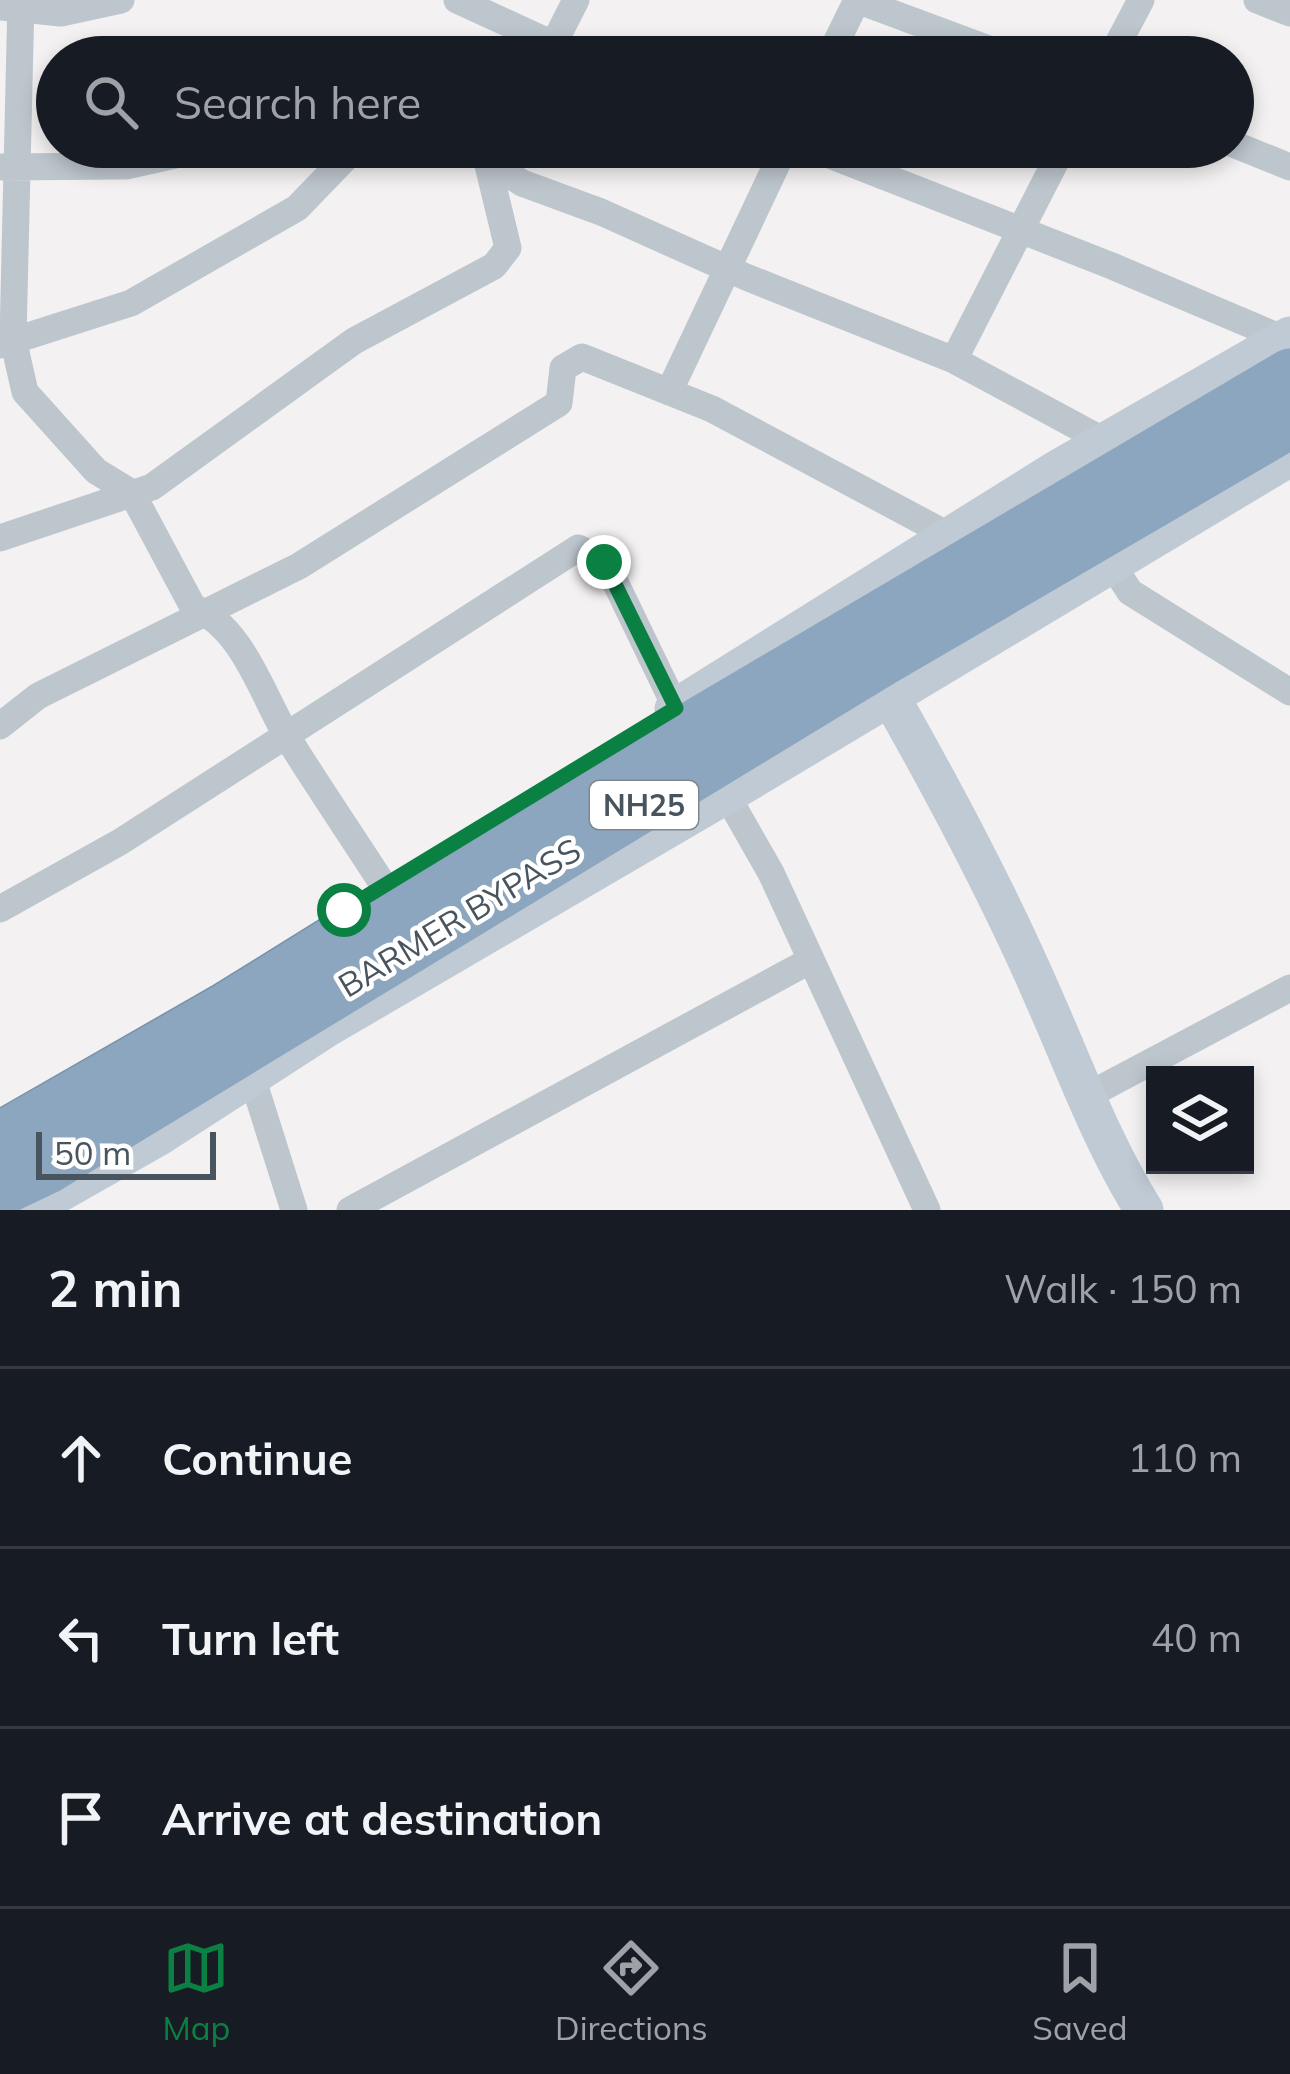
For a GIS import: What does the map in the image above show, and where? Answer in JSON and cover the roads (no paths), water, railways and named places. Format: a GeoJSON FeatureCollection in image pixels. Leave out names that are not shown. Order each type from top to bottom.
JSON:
{"type":"FeatureCollection","features":[{"type":"Feature","properties":{"kind":"highway","name":"BARMER BYPASS"},"geometry":{"type":"LineString","coordinates":[[0,1138],[227,1008],[444,862],[1288,350]]}},
{"type":"Feature","properties":{"kind":"highway","name":"BARMER BYPASS"},"geometry":{"type":"LineString","coordinates":[[0,1191],[48,1168],[881,681],[1290,423]]}},
{"type":"Feature","properties":{"kind":"street"},"geometry":{"type":"LineString","coordinates":[[121,0],[61,13],[14,6],[7,342],[25,392],[96,471],[132,494],[193,607],[208,614],[243,653],[287,737],[384,886]]}},
{"type":"Feature","properties":{"kind":"street"},"geometry":{"type":"LineString","coordinates":[[457,0],[524,36]]}},
{"type":"Feature","properties":{"kind":"street"},"geometry":{"type":"LineString","coordinates":[[557,36],[576,0]]}},
{"type":"Feature","properties":{"kind":"street"},"geometry":{"type":"LineString","coordinates":[[839,36],[857,0],[954,36]]}},
{"type":"Feature","properties":{"kind":"street"},"geometry":{"type":"LineString","coordinates":[[1122,36],[1141,0]]}},
{"type":"Feature","properties":{"kind":"street"},"geometry":{"type":"LineString","coordinates":[[1257,0],[1290,13]]}},
{"type":"Feature","properties":{"kind":"street"},"geometry":{"type":"LineString","coordinates":[[1254,152],[1290,167]]}},
{"type":"Feature","properties":{"kind":"street"},"geometry":{"type":"LineString","coordinates":[[7,342],[131,303],[297,208],[336,168]]}},
{"type":"Feature","properties":{"kind":"street"},"geometry":{"type":"LineString","coordinates":[[0,538],[152,487],[354,341],[494,266],[508,248],[493,168]]}},
{"type":"Feature","properties":{"kind":"street"},"geometry":{"type":"LineString","coordinates":[[505,168],[522,183],[954,360],[1106,442]]}},
{"type":"Feature","properties":{"kind":"street"},"geometry":{"type":"LineString","coordinates":[[669,392],[775,168]]}},
{"type":"Feature","properties":{"kind":"street"},"geometry":{"type":"LineString","coordinates":[[863,168],[1018,229],[1288,350]]}},
{"type":"Feature","properties":{"kind":"street"},"geometry":{"type":"LineString","coordinates":[[954,360],[1051,168]]}},
{"type":"Feature","properties":{"kind":"street"},"geometry":{"type":"LineString","coordinates":[[0,1115],[384,886],[444,862],[492,817],[1106,442],[1288,350]]}},
{"type":"Feature","properties":{"kind":"street"},"geometry":{"type":"LineString","coordinates":[[0,725],[38,696],[299,566],[442,473],[532,422],[559,404],[563,368],[582,357],[712,409],[950,536]]}},
{"type":"Feature","properties":{"kind":"street"},"geometry":{"type":"LineString","coordinates":[[29,1210],[161,1135],[328,1027],[727,794],[881,681],[1111,563],[1290,457]]}},
{"type":"Feature","properties":{"kind":"street"},"geometry":{"type":"LineString","coordinates":[[0,909],[121,842],[578,548],[604,562],[676,708]]}},
{"type":"Feature","properties":{"kind":"street"},"geometry":{"type":"LineString","coordinates":[[1111,563],[1130,592],[1290,692]]}},
{"type":"Feature","properties":{"kind":"street"},"geometry":{"type":"LineString","coordinates":[[881,681],[1036,980],[1085,1097],[1144,1210]]}},
{"type":"Feature","properties":{"kind":"street"},"geometry":{"type":"LineString","coordinates":[[727,794],[771,873],[926,1210]]}},
{"type":"Feature","properties":{"kind":"street"},"geometry":{"type":"LineString","coordinates":[[350,1210],[811,960]]}},
{"type":"Feature","properties":{"kind":"street"},"geometry":{"type":"LineString","coordinates":[[1085,1097],[1290,988]]}},
{"type":"Feature","properties":{"kind":"street"},"geometry":{"type":"LineString","coordinates":[[252,1077],[294,1210]]}}]}
